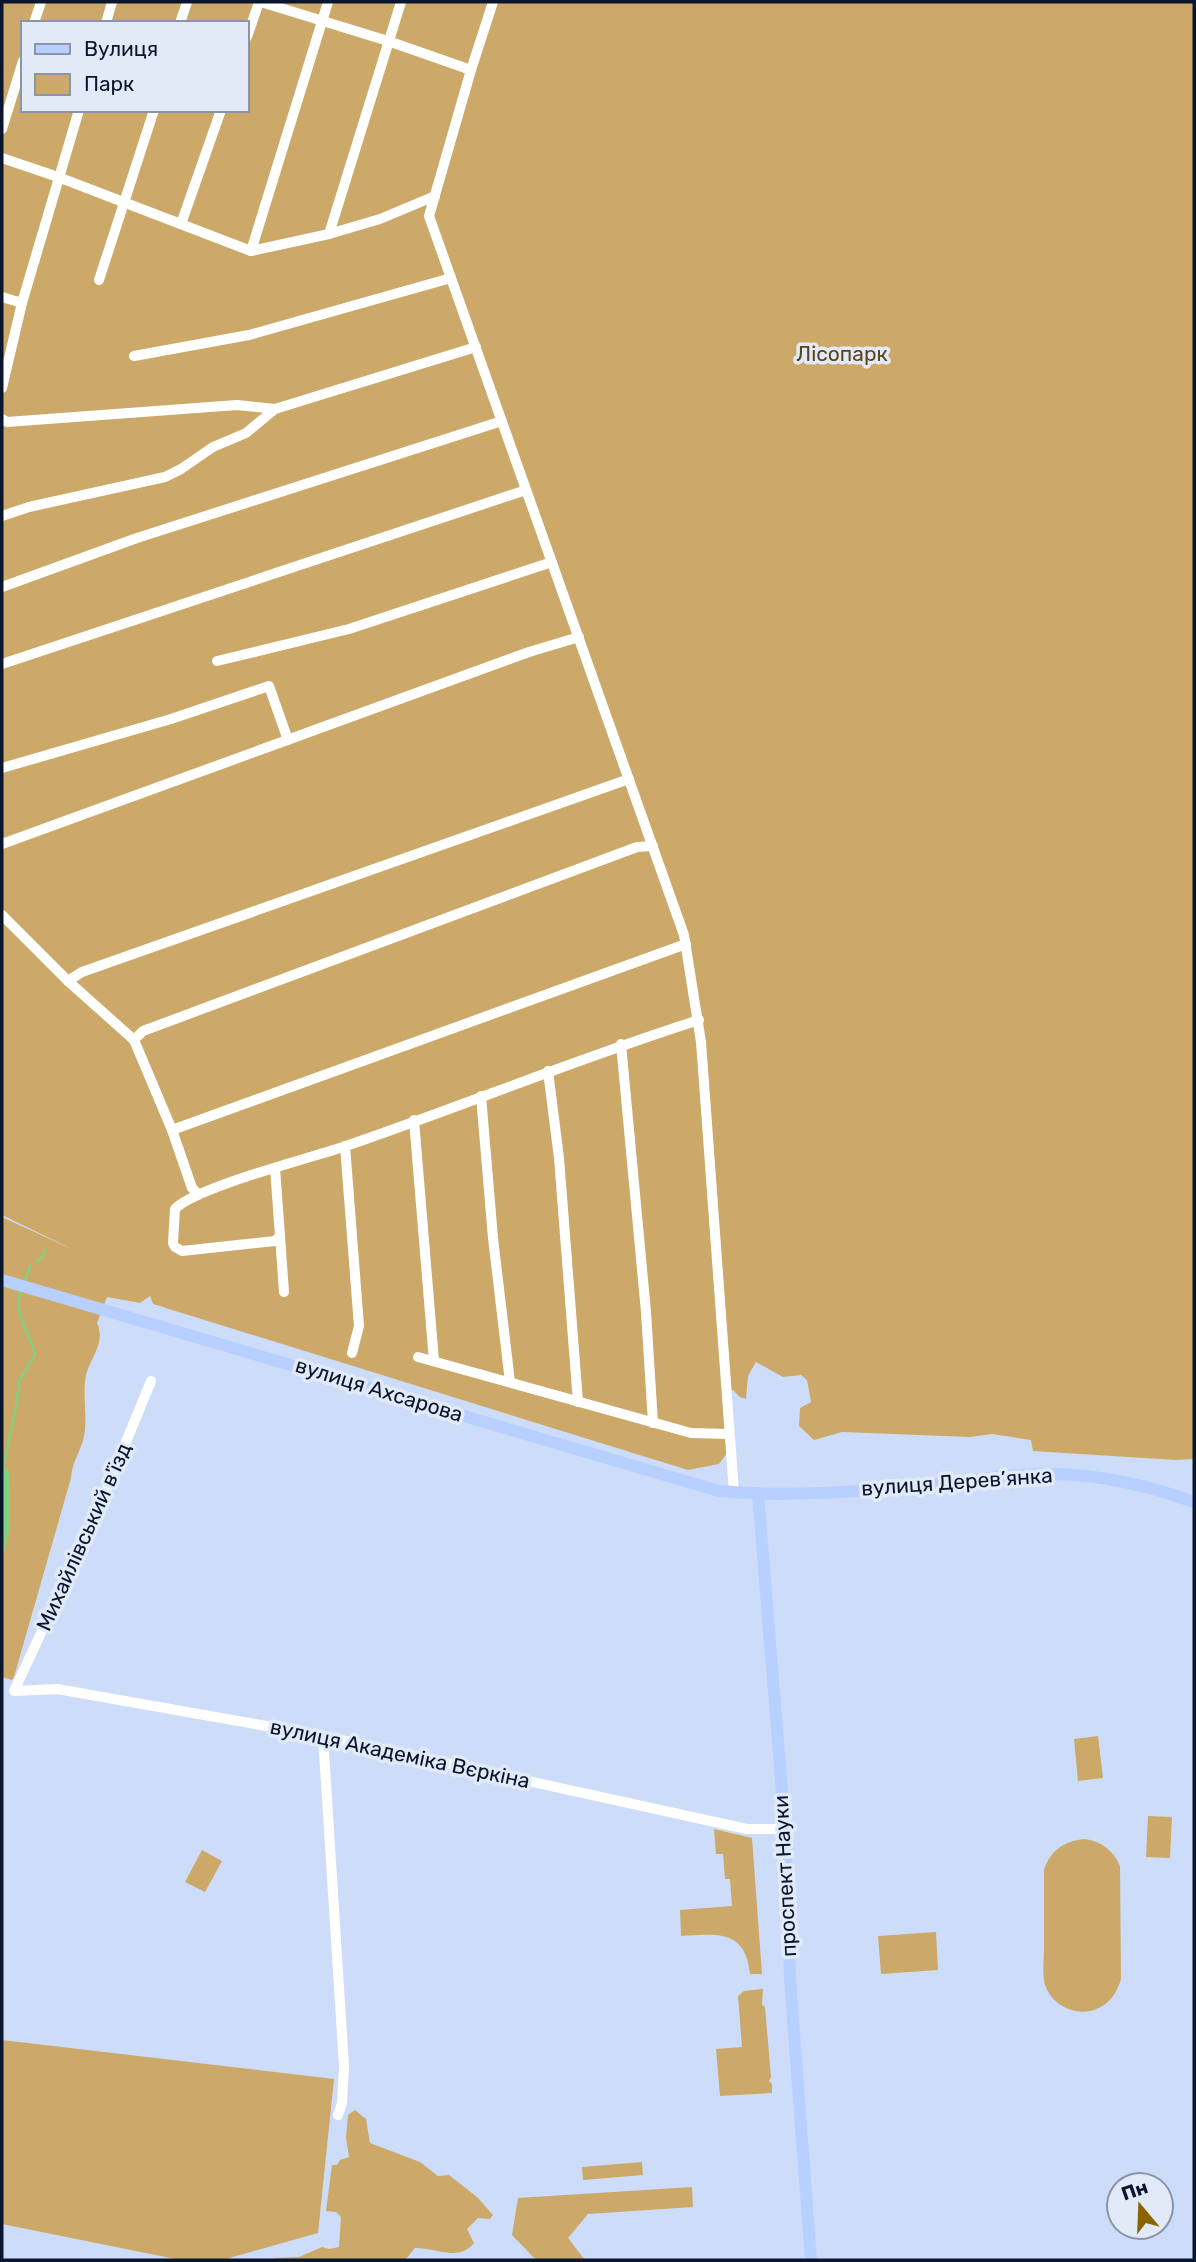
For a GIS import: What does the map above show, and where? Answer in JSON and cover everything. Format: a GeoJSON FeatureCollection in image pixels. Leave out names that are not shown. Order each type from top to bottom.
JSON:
{"type":"FeatureCollection","features":[{"type":"Feature","properties":{"kind":"main road","name":"вулиця Ахсарова"},"geometry":{"type":"LineString","coordinates":[[2,1280],[719,1491],[758,1493]]}},
{"type":"Feature","properties":{"kind":"main road","name":"вулиця Дерев’янка"},"geometry":{"type":"LineString","coordinates":[[758,1493],[919,1486],[1028,1474],[1055,1474],[1130,1484],[1194,1502]]}},
{"type":"Feature","properties":{"kind":"main road","name":"проспект Науки"},"geometry":{"type":"LineString","coordinates":[[758,1493],[785,1829],[789,1972],[811,2260]]}},
{"type":"Feature","properties":{"kind":"street"},"geometry":{"type":"LineString","coordinates":[[35,21],[41,2]]}},
{"type":"Feature","properties":{"kind":"street"},"geometry":{"type":"LineString","coordinates":[[107,21],[112,2]]}},
{"type":"Feature","properties":{"kind":"street"},"geometry":{"type":"LineString","coordinates":[[181,21],[187,2]]}},
{"type":"Feature","properties":{"kind":"street"},"geometry":{"type":"LineString","coordinates":[[248,34],[260,2],[388,41],[471,70]]}},
{"type":"Feature","properties":{"kind":"street"},"geometry":{"type":"LineString","coordinates":[[251,251],[328,2]]}},
{"type":"Feature","properties":{"kind":"street"},"geometry":{"type":"LineString","coordinates":[[330,234],[401,2]]}},
{"type":"Feature","properties":{"kind":"street"},"geometry":{"type":"LineString","coordinates":[[493,2],[429,216],[686,944],[699,1020],[734,1492]]}},
{"type":"Feature","properties":{"kind":"street"},"geometry":{"type":"LineString","coordinates":[[2,129],[21,67]]}},
{"type":"Feature","properties":{"kind":"street"},"geometry":{"type":"LineString","coordinates":[[2,388],[22,303],[78,112]]}},
{"type":"Feature","properties":{"kind":"street"},"geometry":{"type":"LineString","coordinates":[[99,280],[153,112]]}},
{"type":"Feature","properties":{"kind":"street"},"geometry":{"type":"LineString","coordinates":[[181,224],[220,112]]}},
{"type":"Feature","properties":{"kind":"street"},"geometry":{"type":"LineString","coordinates":[[2,158],[251,251],[330,234],[380,219],[435,196]]}},
{"type":"Feature","properties":{"kind":"street"},"geometry":{"type":"LineString","coordinates":[[134,356],[249,335],[451,278]]}},
{"type":"Feature","properties":{"kind":"street"},"geometry":{"type":"LineString","coordinates":[[2,297],[22,303]]}},
{"type":"Feature","properties":{"kind":"street"},"geometry":{"type":"LineString","coordinates":[[2,516],[56,500],[165,477],[213,447],[246,433],[275,409],[476,347]]}},
{"type":"Feature","properties":{"kind":"street"},"geometry":{"type":"LineString","coordinates":[[2,419],[7,422],[237,405],[275,409]]}},
{"type":"Feature","properties":{"kind":"street"},"geometry":{"type":"LineString","coordinates":[[2,587],[137,538],[502,421]]}},
{"type":"Feature","properties":{"kind":"street"},"geometry":{"type":"LineString","coordinates":[[2,664],[526,490]]}},
{"type":"Feature","properties":{"kind":"street"},"geometry":{"type":"LineString","coordinates":[[217,661],[349,629],[552,562]]}},
{"type":"Feature","properties":{"kind":"street"},"geometry":{"type":"LineString","coordinates":[[2,844],[529,652],[579,637]]}},
{"type":"Feature","properties":{"kind":"street"},"geometry":{"type":"LineString","coordinates":[[2,768],[171,719],[269,686],[288,740]]}},
{"type":"Feature","properties":{"kind":"street"},"geometry":{"type":"LineString","coordinates":[[68,981],[82,972],[629,779]]}},
{"type":"Feature","properties":{"kind":"street"},"geometry":{"type":"LineString","coordinates":[[134,1040],[143,1031],[636,848],[653,846]]}},
{"type":"Feature","properties":{"kind":"street"},"geometry":{"type":"LineString","coordinates":[[2,915],[68,981],[134,1040],[172,1130],[192,1188],[198,1194]]}},
{"type":"Feature","properties":{"kind":"street"},"geometry":{"type":"LineString","coordinates":[[172,1130],[686,944]]}},
{"type":"Feature","properties":{"kind":"street"},"geometry":{"type":"LineString","coordinates":[[280,1236],[271,1243],[178,1250],[173,1243],[175,1209],[198,1194],[345,1146],[621,1044],[699,1020]]}},
{"type":"Feature","properties":{"kind":"street"},"geometry":{"type":"LineString","coordinates":[[621,1044],[646,1312],[653,1423]]}},
{"type":"Feature","properties":{"kind":"street"},"geometry":{"type":"LineString","coordinates":[[548,1072],[559,1158],[578,1402]]}},
{"type":"Feature","properties":{"kind":"street"},"geometry":{"type":"LineString","coordinates":[[481,1096],[493,1238],[510,1382]]}},
{"type":"Feature","properties":{"kind":"street"},"geometry":{"type":"LineString","coordinates":[[414,1120],[434,1361]]}},
{"type":"Feature","properties":{"kind":"street"},"geometry":{"type":"LineString","coordinates":[[345,1146],[359,1326],[352,1353]]}},
{"type":"Feature","properties":{"kind":"street"},"geometry":{"type":"LineString","coordinates":[[275,1168],[284,1292]]}},
{"type":"Feature","properties":{"kind":"street"},"geometry":{"type":"LineString","coordinates":[[418,1357],[691,1433],[729,1434]]}},
{"type":"Feature","properties":{"kind":"street","name":"Михайлівський в'їзд"},"geometry":{"type":"LineString","coordinates":[[14,1691],[96,1515],[151,1381]]}},
{"type":"Feature","properties":{"kind":"street","name":"вулиця Академіка Вєркіна"},"geometry":{"type":"LineString","coordinates":[[14,1691],[57,1689],[323,1736],[747,1829],[785,1829]]}},
{"type":"Feature","properties":{"kind":"street"},"geometry":{"type":"LineString","coordinates":[[323,1736],[344,2066],[342,2102],[338,2115]]}},
{"type":"Feature","properties":{"kind":"green space","name":"Лісопарк"},"geometry":{"type":"Polygon","coordinates":[[[2,2],[1194,2],[1194,1459],[1033,1451],[1031,1440],[992,1434],[970,1437],[842,1432],[814,1440],[799,1426],[800,1408],[811,1402],[807,1380],[801,1375],[783,1377],[756,1362],[748,1376],[746,1399],[733,1390],[726,1392],[727,1453],[719,1464],[688,1470],[153,1304],[150,1296],[140,1303],[107,1297],[97,1323],[99,1343],[86,1375],[84,1436],[12,1680],[2,1677],[2,1217],[76,1251],[2,1215],[2,2]]]}},
{"type":"Feature","properties":{"kind":"green space"},"geometry":{"type":"Polygon","coordinates":[[[1098,1736],[1103,1778],[1078,1781],[1074,1739],[1098,1736]]]}},
{"type":"Feature","properties":{"kind":"green space"},"geometry":{"type":"Polygon","coordinates":[[[1148,1816],[1172,1817],[1170,1858],[1146,1857],[1148,1816]]]}},
{"type":"Feature","properties":{"kind":"green space"},"geometry":{"type":"Polygon","coordinates":[[[714,1829],[752,1838],[762,1974],[750,1974],[742,1949],[728,1937],[681,1936],[680,1910],[732,1906],[730,1879],[725,1879],[723,1854],[716,1854],[714,1829]]]}},
{"type":"Feature","properties":{"kind":"green space"},"geometry":{"type":"Polygon","coordinates":[[[1084,1839],[1106,1847],[1120,1866],[1121,1979],[1115,1994],[1108,2002],[1094,2010],[1079,2011],[1058,2003],[1045,1985],[1044,1870],[1050,1857],[1059,1848],[1084,1839]]]}},
{"type":"Feature","properties":{"kind":"green space"},"geometry":{"type":"Polygon","coordinates":[[[202,1850],[222,1861],[205,1892],[185,1882],[202,1850]]]}},
{"type":"Feature","properties":{"kind":"green space"},"geometry":{"type":"Polygon","coordinates":[[[936,1932],[938,1970],[881,1974],[878,1936],[936,1932]]]}},
{"type":"Feature","properties":{"kind":"green space"},"geometry":{"type":"Polygon","coordinates":[[[763,1989],[762,2005],[765,2007],[772,2093],[720,2096],[716,2049],[742,2047],[738,1996],[744,1991],[763,1989]]]}},
{"type":"Feature","properties":{"kind":"green space"},"geometry":{"type":"Polygon","coordinates":[[[2,2040],[334,2079],[318,2233],[222,2260],[180,2260],[2,2224],[2,2040]]]}},
{"type":"Feature","properties":{"kind":"green space"},"geometry":{"type":"Polygon","coordinates":[[[355,2110],[366,2119],[370,2143],[420,2162],[438,2176],[449,2175],[477,2197],[493,2215],[490,2219],[478,2218],[467,2229],[474,2243],[468,2249],[448,2253],[415,2248],[405,2260],[272,2260],[299,2257],[322,2247],[339,2247],[341,2217],[336,2212],[326,2211],[332,2165],[337,2165],[340,2160],[349,2157],[346,2138],[348,2115],[355,2110]]]}},
{"type":"Feature","properties":{"kind":"green space"},"geometry":{"type":"Polygon","coordinates":[[[642,2162],[643,2175],[583,2180],[582,2167],[642,2162]]]}},
{"type":"Feature","properties":{"kind":"green space"},"geometry":{"type":"Polygon","coordinates":[[[692,2187],[693,2207],[588,2214],[568,2238],[585,2260],[536,2260],[512,2235],[518,2198],[692,2187]]]}},
{"type":"Feature","properties":{"kind":"shaded area"},"geometry":{"type":"Polygon","coordinates":[[[2,1467],[9,1471],[10,1514],[6,1547],[2,1557],[2,1467]]]}},
{"type":"Feature","properties":{"kind":"waterway"},"geometry":{"type":"LineString","coordinates":[[36,1262],[43,1257],[45,1249]]}},
{"type":"Feature","properties":{"kind":"waterway"},"geometry":{"type":"LineString","coordinates":[[24,1283],[30,1266]]}},
{"type":"Feature","properties":{"kind":"waterway"},"geometry":{"type":"LineString","coordinates":[[2,1473],[19,1381],[35,1355],[20,1315],[21,1289]]}}]}
